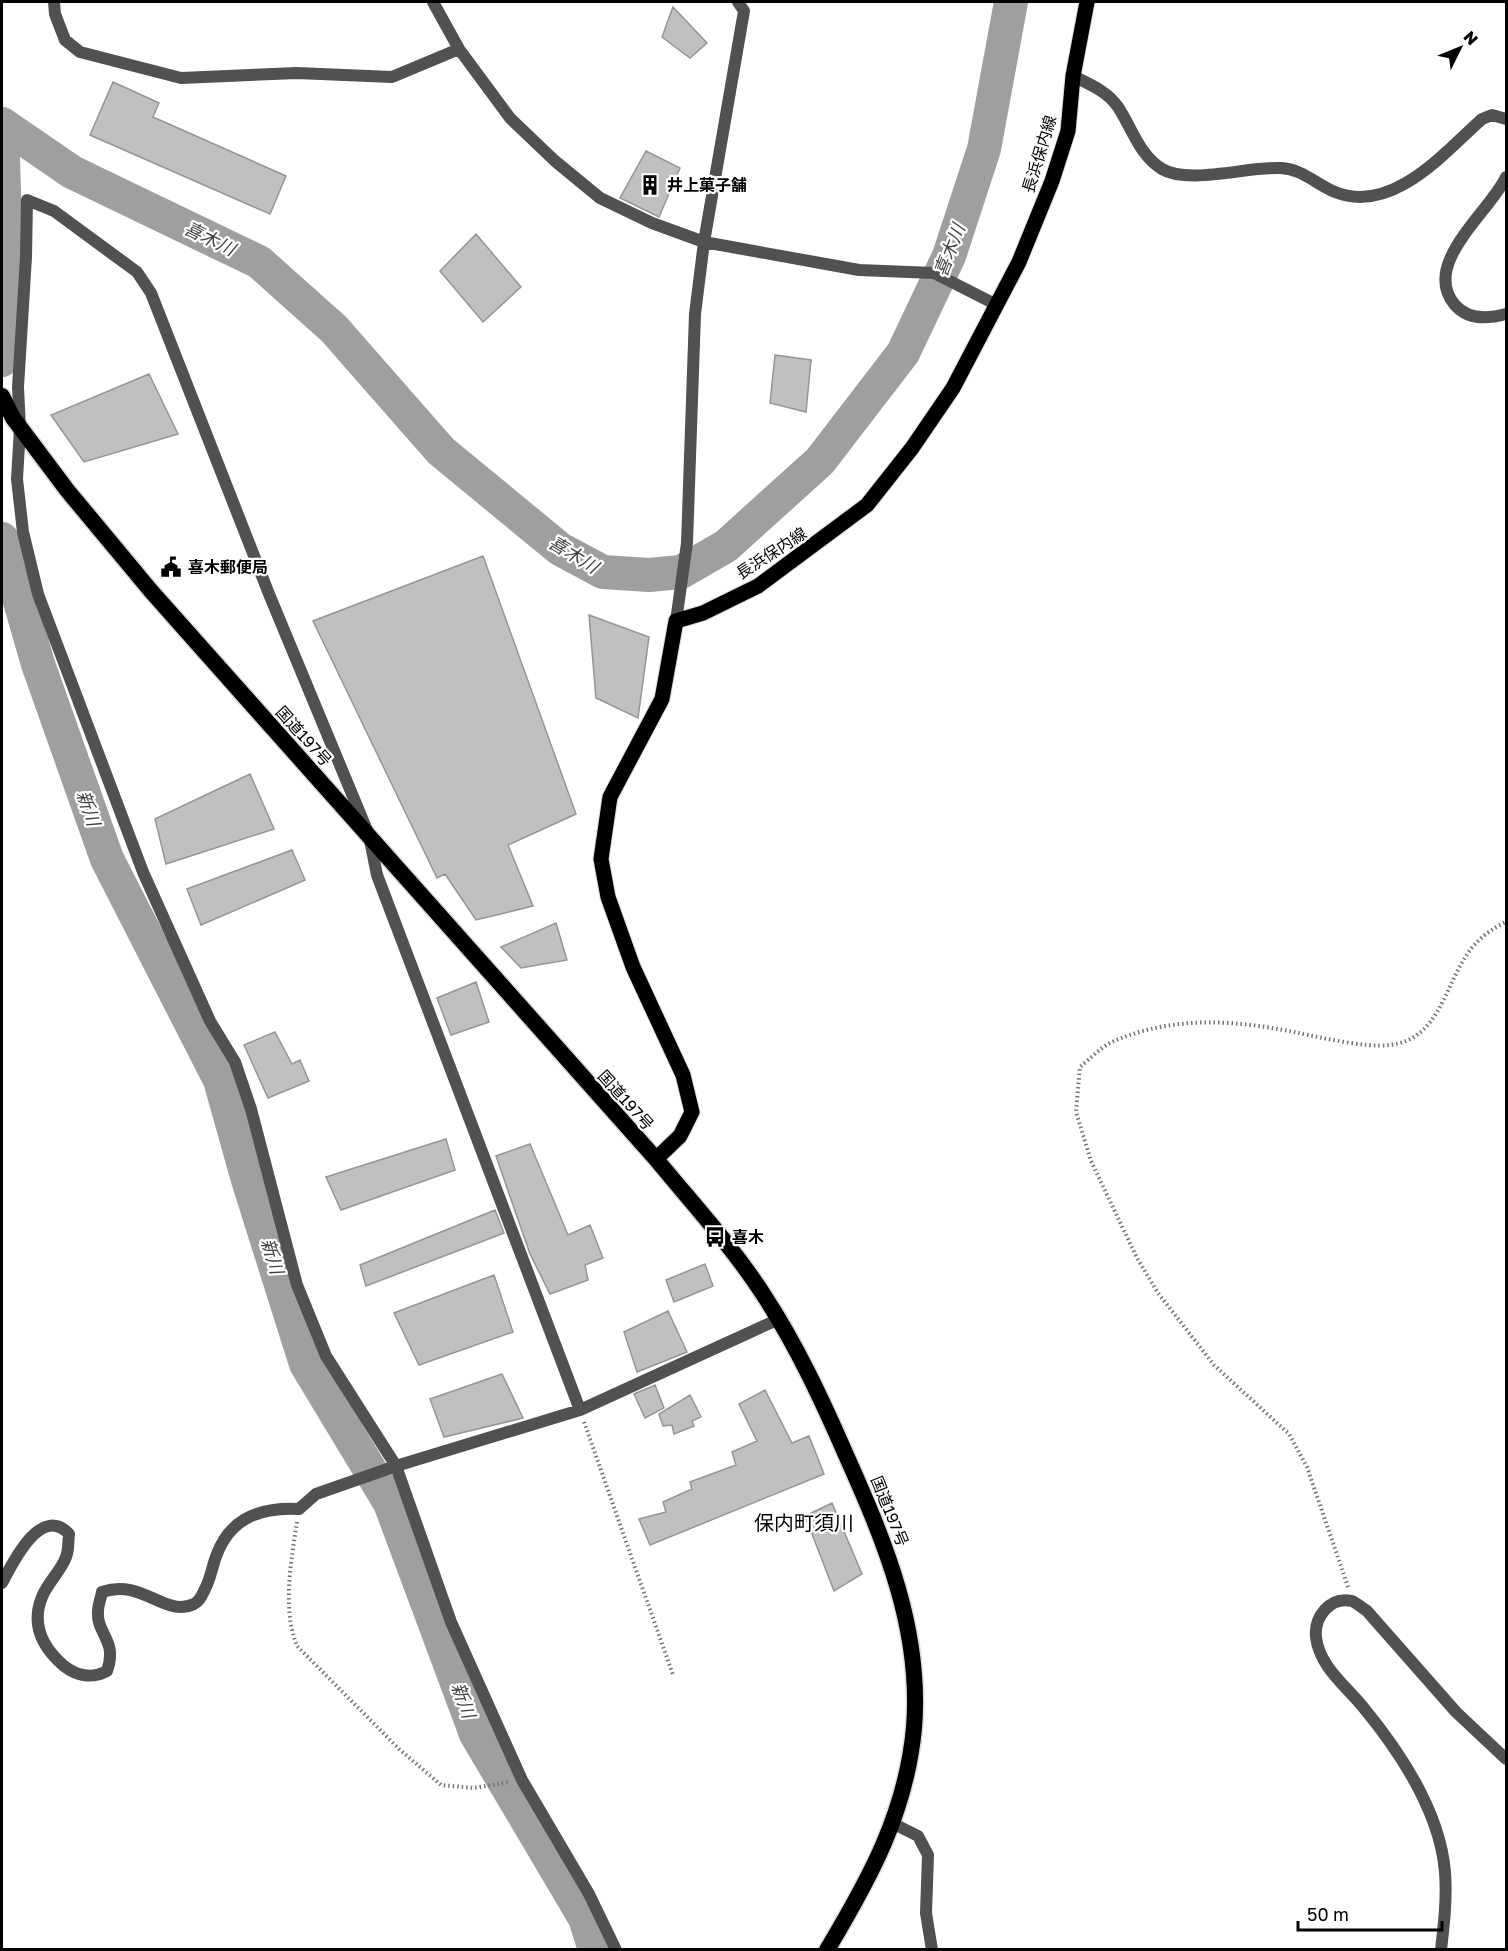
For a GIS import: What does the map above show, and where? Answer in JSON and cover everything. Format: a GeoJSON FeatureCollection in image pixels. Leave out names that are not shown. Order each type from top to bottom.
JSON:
{"type":"FeatureCollection","features":[{"type":"Feature","properties":{"kind":"highway","name":"国道197号"},"geometry":{"type":"LineString","coordinates":[[2,396],[17,423],[67,490],[151,591],[656,1160],[726,1245],[779,1319],[831,1419],[882,1534],[901,1592],[914,1656],[914,1728],[894,1824],[870,1879],[827,1950]]}},
{"type":"Feature","properties":{"kind":"main road","name":"長浜保内線"},"geometry":{"type":"LineString","coordinates":[[677,615],[703,613],[758,586],[867,505],[912,448],[953,388],[991,302],[1019,262],[1052,181],[1068,131],[1073,76],[1087,2]]}},
{"type":"Feature","properties":{"kind":"main road"},"geometry":{"type":"LineString","coordinates":[[656,1160],[680,1136],[692,1112],[683,1075],[626,947],[608,897],[601,859],[610,797],[662,699],[677,615]]}},
{"type":"Feature","properties":{"kind":"street"},"geometry":{"type":"LineString","coordinates":[[54,2],[55,14],[65,40],[80,52],[181,78],[297,73],[392,77],[459,49]]}},
{"type":"Feature","properties":{"kind":"street"},"geometry":{"type":"LineString","coordinates":[[433,2],[459,49],[510,118],[600,198],[652,223],[704,242],[859,270],[934,273],[991,302]]}},
{"type":"Feature","properties":{"kind":"street"},"geometry":{"type":"LineString","coordinates":[[677,615],[687,543],[695,314],[704,242],[744,11],[738,2]]}},
{"type":"Feature","properties":{"kind":"street"},"geometry":{"type":"LineString","coordinates":[[1073,76],[1104,93],[1117,106],[1144,153],[1163,170],[1198,175],[1280,168],[1299,172],[1335,192],[1354,197],[1391,190],[1421,174],[1482,119],[1492,115],[1506,119]]}},
{"type":"Feature","properties":{"kind":"street"},"geometry":{"type":"LineString","coordinates":[[1506,177],[1502,187],[1464,234],[1447,268],[1444,283],[1447,295],[1461,312],[1474,318],[1506,314]]}},
{"type":"Feature","properties":{"kind":"street"},"geometry":{"type":"LineString","coordinates":[[580,1410],[377,874],[369,836],[269,594],[151,293],[137,272],[54,211],[27,200],[18,387],[17,479],[23,532],[38,594],[143,872],[210,1021],[235,1062],[251,1109],[284,1241],[301,1295],[326,1356],[396,1466],[451,1622],[522,1780],[589,1894],[616,1950]]}},
{"type":"Feature","properties":{"kind":"street"},"geometry":{"type":"LineString","coordinates":[[2,1582],[18,1552],[38,1531],[47,1526],[63,1528],[69,1534],[67,1556],[42,1596],[37,1617],[38,1631],[45,1646],[65,1667],[84,1676],[97,1676],[106,1671],[111,1660],[110,1645],[97,1613],[102,1592],[117,1587],[139,1591],[166,1604],[184,1608],[198,1602],[210,1580],[222,1544],[228,1534],[243,1519],[273,1508],[299,1509],[316,1494],[396,1466],[580,1410],[779,1319]]}},
{"type":"Feature","properties":{"kind":"street"},"geometry":{"type":"LineString","coordinates":[[1441,1950],[1445,1872],[1432,1823],[1401,1759],[1362,1705],[1332,1673],[1316,1637],[1318,1619],[1328,1606],[1340,1600],[1353,1602],[1367,1611],[1456,1712],[1506,1759]]}},
{"type":"Feature","properties":{"kind":"street"},"geometry":{"type":"LineString","coordinates":[[894,1824],[918,1836],[928,1855],[926,1913],[932,1950]]}},
{"type":"Feature","properties":{"kind":"path"},"geometry":{"type":"LineString","coordinates":[[1353,1602],[1307,1467],[1289,1434],[1214,1365],[1158,1293],[1137,1258],[1091,1161],[1076,1112],[1080,1067],[1110,1042],[1179,1022],[1227,1022],[1268,1026],[1324,1038],[1389,1046],[1412,1038],[1429,1026],[1468,953],[1494,928],[1506,922]]}},
{"type":"Feature","properties":{"kind":"path"},"geometry":{"type":"LineString","coordinates":[[580,1410],[673,1675]]}},
{"type":"Feature","properties":{"kind":"path"},"geometry":{"type":"LineString","coordinates":[[299,1509],[290,1570],[290,1629],[297,1646],[399,1749],[441,1785],[474,1788],[522,1780]]}},
{"type":"Feature","properties":{"kind":"building"},"geometry":{"type":"Polygon","coordinates":[[[673,7],[707,43],[690,58],[662,37],[673,7]]]}},
{"type":"Feature","properties":{"kind":"building"},"geometry":{"type":"Polygon","coordinates":[[[113,82],[159,103],[153,117],[286,176],[270,214],[90,135],[113,82]]]}},
{"type":"Feature","properties":{"kind":"building","name":"井上菓子舗"},"geometry":{"type":"Polygon","coordinates":[[[646,151],[680,168],[659,217],[620,198],[646,151]]]}},
{"type":"Feature","properties":{"kind":"building"},"geometry":{"type":"Polygon","coordinates":[[[476,234],[521,287],[483,322],[440,271],[476,234]]]}},
{"type":"Feature","properties":{"kind":"building"},"geometry":{"type":"Polygon","coordinates":[[[775,355],[811,360],[806,412],[770,403],[775,355]]]}},
{"type":"Feature","properties":{"kind":"building"},"geometry":{"type":"Polygon","coordinates":[[[149,374],[178,434],[84,462],[51,415],[149,374]]]}},
{"type":"Feature","properties":{"kind":"building"},"geometry":{"type":"Polygon","coordinates":[[[483,556],[576,814],[508,845],[533,906],[476,920],[445,874],[437,878],[313,621],[483,556]]]}},
{"type":"Feature","properties":{"kind":"building"},"geometry":{"type":"Polygon","coordinates":[[[589,615],[649,637],[638,718],[596,698],[589,615]]]}},
{"type":"Feature","properties":{"kind":"building"},"geometry":{"type":"Polygon","coordinates":[[[250,774],[274,829],[166,864],[155,819],[250,774]]]}},
{"type":"Feature","properties":{"kind":"building"},"geometry":{"type":"Polygon","coordinates":[[[292,850],[305,880],[201,925],[187,889],[292,850]]]}},
{"type":"Feature","properties":{"kind":"building"},"geometry":{"type":"Polygon","coordinates":[[[556,923],[567,960],[521,968],[501,947],[556,923]]]}},
{"type":"Feature","properties":{"kind":"building"},"geometry":{"type":"Polygon","coordinates":[[[476,982],[489,1022],[451,1035],[437,998],[476,982]]]}},
{"type":"Feature","properties":{"kind":"building"},"geometry":{"type":"Polygon","coordinates":[[[275,1032],[292,1064],[300,1060],[309,1081],[268,1098],[244,1045],[275,1032]]]}},
{"type":"Feature","properties":{"kind":"building"},"geometry":{"type":"Polygon","coordinates":[[[446,1139],[455,1170],[341,1210],[326,1177],[446,1139]]]}},
{"type":"Feature","properties":{"kind":"building"},"geometry":{"type":"Polygon","coordinates":[[[530,1144],[568,1235],[590,1225],[603,1258],[585,1265],[588,1280],[550,1294],[530,1254],[496,1156],[530,1144]]]}},
{"type":"Feature","properties":{"kind":"building"},"geometry":{"type":"Polygon","coordinates":[[[495,1210],[504,1233],[366,1286],[360,1265],[495,1210]]]}},
{"type":"Feature","properties":{"kind":"building"},"geometry":{"type":"Polygon","coordinates":[[[705,1264],[713,1286],[674,1302],[666,1280],[705,1264]]]}},
{"type":"Feature","properties":{"kind":"building"},"geometry":{"type":"Polygon","coordinates":[[[494,1275],[513,1332],[419,1365],[394,1313],[494,1275]]]}},
{"type":"Feature","properties":{"kind":"building"},"geometry":{"type":"Polygon","coordinates":[[[668,1311],[687,1352],[637,1372],[624,1332],[668,1311]]]}},
{"type":"Feature","properties":{"kind":"building"},"geometry":{"type":"Polygon","coordinates":[[[502,1374],[523,1418],[444,1437],[430,1399],[502,1374]]]}},
{"type":"Feature","properties":{"kind":"building"},"geometry":{"type":"Polygon","coordinates":[[[655,1385],[664,1408],[645,1418],[634,1394],[655,1385]]]}},
{"type":"Feature","properties":{"kind":"building"},"geometry":{"type":"Polygon","coordinates":[[[765,1390],[792,1443],[809,1436],[824,1474],[650,1545],[639,1519],[666,1512],[663,1502],[692,1489],[690,1482],[736,1465],[732,1452],[757,1441],[739,1404],[765,1390]]]}},
{"type":"Feature","properties":{"kind":"building"},"geometry":{"type":"Polygon","coordinates":[[[690,1395],[701,1417],[692,1421],[694,1426],[674,1434],[672,1425],[663,1426],[659,1414],[690,1395]]]}},
{"type":"Feature","properties":{"kind":"building"},"geometry":{"type":"Polygon","coordinates":[[[832,1503],[862,1574],[834,1591],[805,1516],[832,1503]]]}},
{"type":"Feature","properties":{"kind":"waterway","name":"喜木川"},"geometry":{"type":"LineString","coordinates":[[2,124],[72,172],[259,262],[334,329],[441,451],[560,549],[603,572],[649,575],[681,572],[726,546],[820,461],[903,353],[949,256],[984,149],[1011,2]]}},
{"type":"Feature","properties":{"kind":"waterway","name":"新川"},"geometry":{"type":"LineString","coordinates":[[2,125],[7,290],[2,360]]}},
{"type":"Feature","properties":{"kind":"waterway","name":"新川"},"geometry":{"type":"LineString","coordinates":[[2,539],[38,664],[107,859],[220,1080],[248,1180],[306,1364],[390,1503],[476,1734],[585,1918],[595,1950]]}},
{"type":"Feature","properties":{"kind":"place","name":"井上菓子舗"},"geometry":{"type":"Point","coordinates":[650,185]}},
{"type":"Feature","properties":{"kind":"place","name":"喜木郵便局"},"geometry":{"type":"Point","coordinates":[171,567]}},
{"type":"Feature","properties":{"kind":"place","name":"喜木"},"geometry":{"type":"Point","coordinates":[715,1237]}},
{"type":"Feature","properties":{"kind":"district","name":"保内町須川"},"geometry":{"type":"Point","coordinates":[804,1522]}}]}
